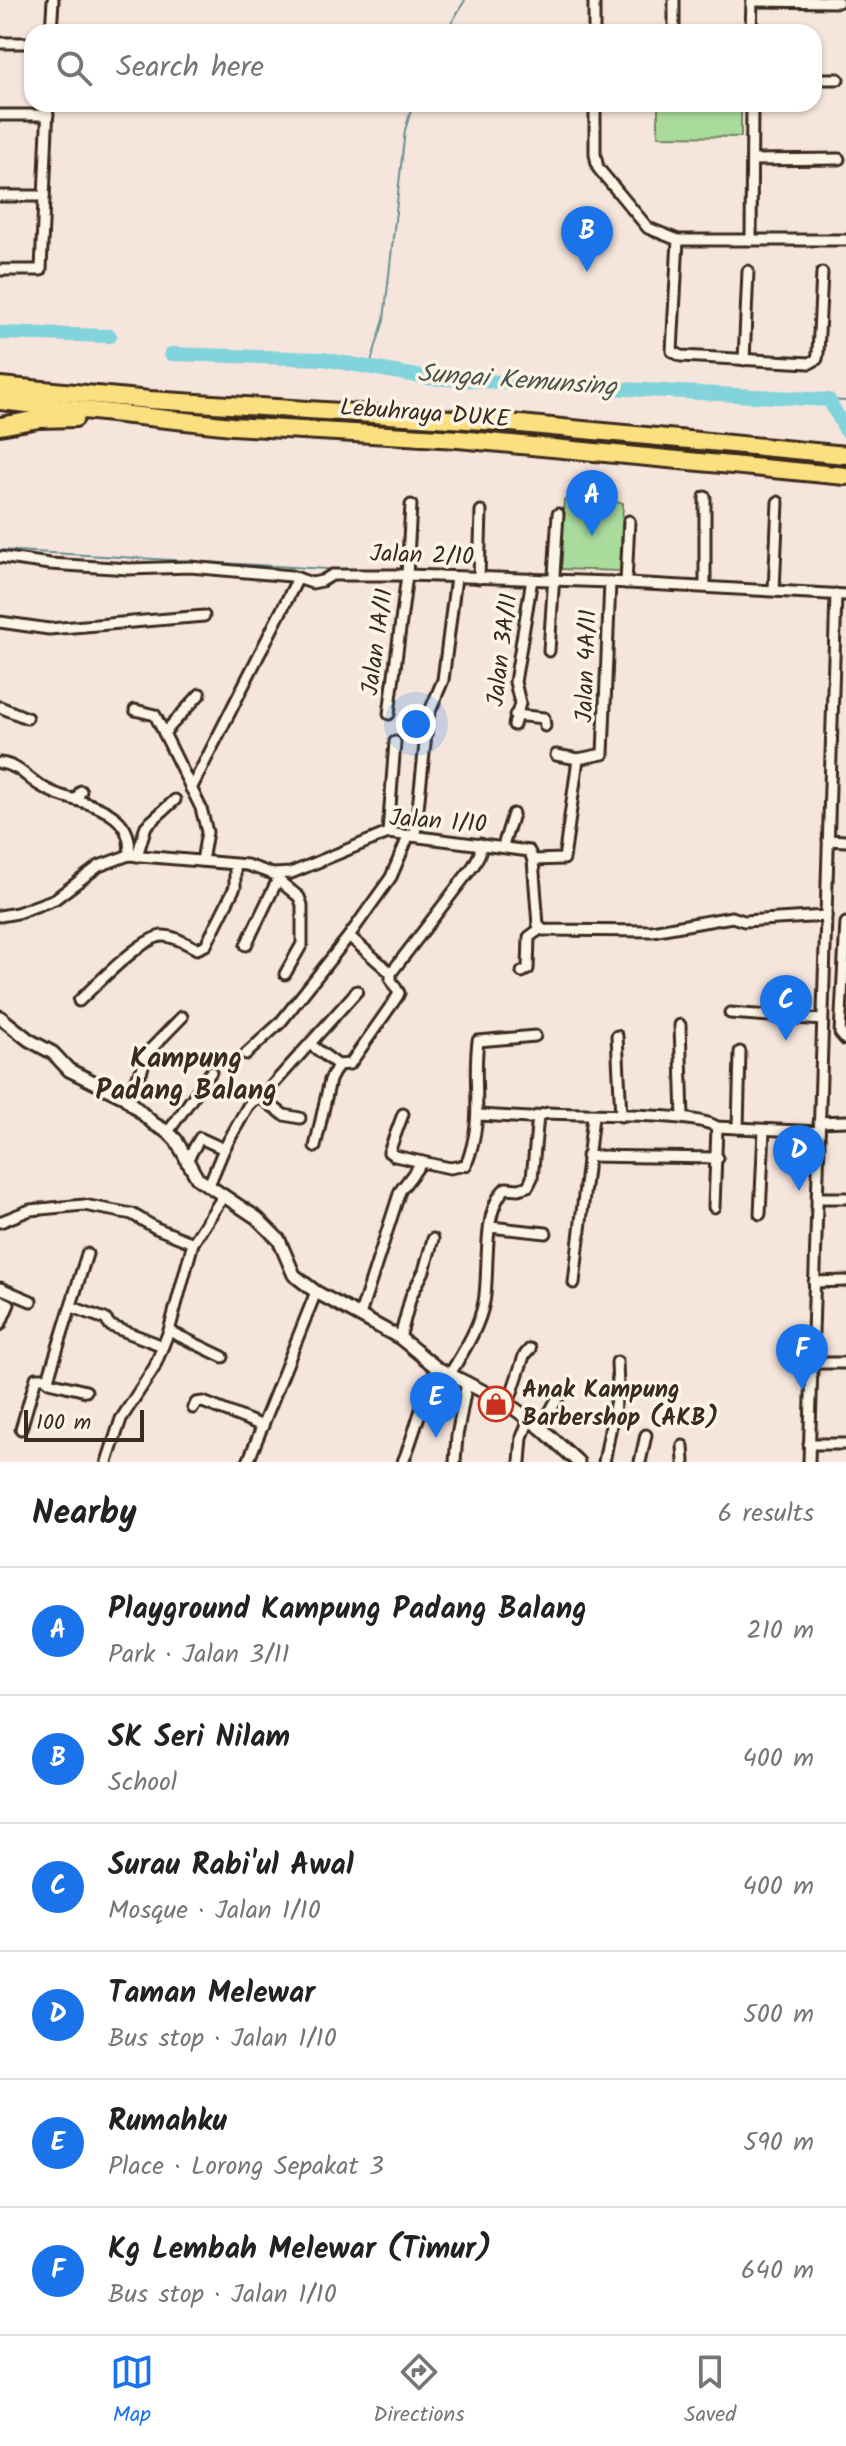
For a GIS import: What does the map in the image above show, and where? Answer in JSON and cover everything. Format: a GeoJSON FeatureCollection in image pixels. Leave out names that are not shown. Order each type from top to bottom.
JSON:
{"type":"FeatureCollection","features":[{"type":"Feature","properties":{"kind":"highway"},"geometry":{"type":"LineString","coordinates":[[0,379],[133,398]]}},
{"type":"Feature","properties":{"kind":"highway","name":"Lebuhraya DUKE"},"geometry":{"type":"LineString","coordinates":[[0,386],[499,422],[846,455]]}},
{"type":"Feature","properties":{"kind":"highway","name":"Lebuhraya DUKE"},"geometry":{"type":"LineString","coordinates":[[0,401],[232,426],[458,439],[846,476]]}},
{"type":"Feature","properties":{"kind":"highway"},"geometry":{"type":"LineString","coordinates":[[0,426],[39,419],[128,416]]}},
{"type":"Feature","properties":{"kind":"street"},"geometry":{"type":"LineString","coordinates":[[52,24],[53,0]]}},
{"type":"Feature","properties":{"kind":"street"},"geometry":{"type":"LineString","coordinates":[[594,0],[594,24]]}},
{"type":"Feature","properties":{"kind":"street"},"geometry":{"type":"LineString","coordinates":[[674,0],[674,24]]}},
{"type":"Feature","properties":{"kind":"street"},"geometry":{"type":"LineString","coordinates":[[751,24],[752,0],[838,2]]}},
{"type":"Feature","properties":{"kind":"street"},"geometry":{"type":"LineString","coordinates":[[0,43],[24,43]]}},
{"type":"Feature","properties":{"kind":"street"},"geometry":{"type":"LineString","coordinates":[[822,79],[838,79]]}},
{"type":"Feature","properties":{"kind":"street"},"geometry":{"type":"LineString","coordinates":[[595,112],[598,168],[648,228],[678,240],[846,240]]}},
{"type":"Feature","properties":{"kind":"street"},"geometry":{"type":"LineString","coordinates":[[751,240],[752,112]]}},
{"type":"Feature","properties":{"kind":"street"},"geometry":{"type":"LineString","coordinates":[[0,115],[48,115],[41,270],[0,270]]}},
{"type":"Feature","properties":{"kind":"street"},"geometry":{"type":"LineString","coordinates":[[752,160],[839,159]]}},
{"type":"Feature","properties":{"kind":"street"},"geometry":{"type":"LineString","coordinates":[[0,196],[44,196]]}},
{"type":"Feature","properties":{"kind":"street"},"geometry":{"type":"LineString","coordinates":[[678,240],[672,351],[681,356],[810,363],[817,359],[822,273]]}},
{"type":"Feature","properties":{"kind":"street"},"geometry":{"type":"LineString","coordinates":[[744,360],[748,271]]}},
{"type":"Feature","properties":{"kind":"street"},"geometry":{"type":"LineString","coordinates":[[705,497],[705,586]]}},
{"type":"Feature","properties":{"kind":"street"},"geometry":{"type":"LineString","coordinates":[[774,590],[778,502]]}},
{"type":"Feature","properties":{"kind":"street","name":"Jalan 1A/11"},"geometry":{"type":"LineString","coordinates":[[389,714],[407,575],[411,505]]}},
{"type":"Feature","properties":{"kind":"street"},"geometry":{"type":"LineString","coordinates":[[479,578],[481,511]]}},
{"type":"Feature","properties":{"kind":"street"},"geometry":{"type":"LineString","coordinates":[[549,651],[558,514]]}},
{"type":"Feature","properties":{"kind":"street"},"geometry":{"type":"LineString","coordinates":[[626,583],[629,521]]}},
{"type":"Feature","properties":{"kind":"street","name":"Jalan 2/10"},"geometry":{"type":"LineString","coordinates":[[0,557],[129,569],[190,567],[298,578],[312,583],[332,575],[407,575],[705,586],[841,595]]}},
{"type":"Feature","properties":{"kind":"street"},"geometry":{"type":"LineString","coordinates":[[246,1054],[280,1023],[349,936],[391,877],[412,836],[428,716],[443,680],[456,577]]}},
{"type":"Feature","properties":{"kind":"street"},"geometry":{"type":"LineString","coordinates":[[191,789],[298,578]]}},
{"type":"Feature","properties":{"kind":"street","name":"Jalan 3A/11"},"geometry":{"type":"LineString","coordinates":[[532,579],[515,682],[520,703],[514,720],[544,718],[545,726]]}},
{"type":"Feature","properties":{"kind":"street","name":"Jalan 4A/11"},"geometry":{"type":"LineString","coordinates":[[578,759],[601,756],[604,751],[610,582]]}},
{"type":"Feature","properties":{"kind":"street"},"geometry":{"type":"LineString","coordinates":[[809,1462],[832,709],[841,595]]}},
{"type":"Feature","properties":{"kind":"street"},"geometry":{"type":"LineString","coordinates":[[0,622],[49,629],[204,616]]}},
{"type":"Feature","properties":{"kind":"street"},"geometry":{"type":"LineString","coordinates":[[164,733],[200,694]]}},
{"type":"Feature","properties":{"kind":"street"},"geometry":{"type":"LineString","coordinates":[[0,707],[27,718]]}},
{"type":"Feature","properties":{"kind":"street"},"geometry":{"type":"LineString","coordinates":[[832,709],[846,710]]}},
{"type":"Feature","properties":{"kind":"street"},"geometry":{"type":"LineString","coordinates":[[135,710],[155,715],[201,808],[207,829],[202,861]]}},
{"type":"Feature","properties":{"kind":"street"},"geometry":{"type":"LineString","coordinates":[[388,833],[395,742]]}},
{"type":"Feature","properties":{"kind":"street"},"geometry":{"type":"LineString","coordinates":[[540,929],[533,860],[561,860],[565,857],[578,759],[556,755]]}},
{"type":"Feature","properties":{"kind":"street"},"geometry":{"type":"LineString","coordinates":[[0,763],[18,768],[38,785],[101,806],[116,817],[130,841],[133,855]]}},
{"type":"Feature","properties":{"kind":"street"},"geometry":{"type":"LineString","coordinates":[[133,855],[146,826],[175,800]]}},
{"type":"Feature","properties":{"kind":"street"},"geometry":{"type":"LineString","coordinates":[[503,846],[513,814]]}},
{"type":"Feature","properties":{"kind":"street","name":"Jalan 1/10"},"geometry":{"type":"LineString","coordinates":[[0,916],[55,899],[99,866],[133,855],[235,865],[279,876],[388,833],[503,846],[529,851],[533,860]]}},
{"type":"Feature","properties":{"kind":"street"},"geometry":{"type":"LineString","coordinates":[[828,840],[846,841]]}},
{"type":"Feature","properties":{"kind":"street"},"geometry":{"type":"LineString","coordinates":[[311,1045],[338,1065],[350,1064],[399,993],[391,980],[391,973],[474,865],[480,853],[480,844]]}},
{"type":"Feature","properties":{"kind":"street"},"geometry":{"type":"LineString","coordinates":[[79,1001],[155,937],[172,937],[197,949],[206,945],[235,887],[235,865]]}},
{"type":"Feature","properties":{"kind":"street"},"geometry":{"type":"LineString","coordinates":[[246,945],[279,876],[299,897],[302,905],[302,944],[285,974]]}},
{"type":"Feature","properties":{"kind":"street"},"geometry":{"type":"LineString","coordinates":[[522,972],[528,969],[529,937],[540,929],[652,931],[732,917],[744,921],[826,916]]}},
{"type":"Feature","properties":{"kind":"street"},"geometry":{"type":"LineString","coordinates":[[845,1040],[840,1033],[846,923]]}},
{"type":"Feature","properties":{"kind":"street"},"geometry":{"type":"LineString","coordinates":[[349,936],[391,973]]}},
{"type":"Feature","properties":{"kind":"street"},"geometry":{"type":"LineString","coordinates":[[209,1185],[224,1149],[248,1106],[261,1098],[357,991]]}},
{"type":"Feature","properties":{"kind":"street"},"geometry":{"type":"LineString","coordinates":[[730,1013],[822,1020]]}},
{"type":"Feature","properties":{"kind":"street"},"geometry":{"type":"LineString","coordinates":[[0,1017],[29,1040],[53,1053],[69,1070],[124,1097],[154,1124],[168,1132],[176,1140],[197,1178],[257,1218],[279,1240],[294,1275],[316,1292],[400,1338],[437,1368],[508,1404],[541,1428],[578,1462]]}},
{"type":"Feature","properties":{"kind":"street"},"geometry":{"type":"LineString","coordinates":[[124,1097],[142,1070],[146,1054],[182,1017]]}},
{"type":"Feature","properties":{"kind":"street"},"geometry":{"type":"LineString","coordinates":[[680,1025],[683,1118]]}},
{"type":"Feature","properties":{"kind":"street"},"geometry":{"type":"LineString","coordinates":[[403,1114],[389,1152],[450,1168],[466,1165],[473,1148],[479,1115],[478,1041],[535,1036]]}},
{"type":"Feature","properties":{"kind":"street"},"geometry":{"type":"LineString","coordinates":[[617,1036],[621,1116]]}},
{"type":"Feature","properties":{"kind":"street"},"geometry":{"type":"LineString","coordinates":[[738,1128],[740,1052]]}},
{"type":"Feature","properties":{"kind":"street"},"geometry":{"type":"LineString","coordinates":[[315,1147],[330,1080],[338,1065]]}},
{"type":"Feature","properties":{"kind":"street"},"geometry":{"type":"LineString","coordinates":[[168,1132],[211,1072]]}},
{"type":"Feature","properties":{"kind":"street"},"geometry":{"type":"LineString","coordinates":[[261,1098],[284,1115],[300,1118]]}},
{"type":"Feature","properties":{"kind":"street"},"geometry":{"type":"LineString","coordinates":[[479,1115],[530,1118],[542,1113],[683,1118],[708,1121],[717,1127],[764,1130],[819,1127],[846,1121]]}},
{"type":"Feature","properties":{"kind":"street"},"geometry":{"type":"LineString","coordinates":[[450,1374],[471,1337],[484,1302],[488,1239],[497,1201],[502,1190],[528,1186],[532,1178],[538,1116]]}},
{"type":"Feature","properties":{"kind":"street"},"geometry":{"type":"LineString","coordinates":[[574,1283],[593,1116]]}},
{"type":"Feature","properties":{"kind":"street"},"geometry":{"type":"LineString","coordinates":[[714,1207],[717,1127]]}},
{"type":"Feature","properties":{"kind":"street"},"geometry":{"type":"LineString","coordinates":[[760,1214],[764,1130]]}},
{"type":"Feature","properties":{"kind":"street"},"geometry":{"type":"LineString","coordinates":[[186,1162],[200,1138],[224,1149]]}},
{"type":"Feature","properties":{"kind":"street"},"geometry":{"type":"LineString","coordinates":[[587,1156],[718,1158]]}},
{"type":"Feature","properties":{"kind":"street"},"geometry":{"type":"LineString","coordinates":[[360,1315],[400,1191],[422,1162]]}},
{"type":"Feature","properties":{"kind":"street"},"geometry":{"type":"LineString","coordinates":[[107,1462],[121,1419],[154,1368],[169,1331],[193,1243],[224,1195]]}},
{"type":"Feature","properties":{"kind":"street"},"geometry":{"type":"LineString","coordinates":[[817,1198],[846,1198]]}},
{"type":"Feature","properties":{"kind":"street"},"geometry":{"type":"LineString","coordinates":[[0,1222],[30,1210],[84,1205],[132,1214],[193,1243]]}},
{"type":"Feature","properties":{"kind":"street"},"geometry":{"type":"LineString","coordinates":[[490,1227],[546,1233]]}},
{"type":"Feature","properties":{"kind":"street"},"geometry":{"type":"LineString","coordinates":[[400,1338],[411,1296],[424,1271],[433,1239]]}},
{"type":"Feature","properties":{"kind":"street"},"geometry":{"type":"LineString","coordinates":[[46,1378],[87,1254]]}},
{"type":"Feature","properties":{"kind":"street"},"geometry":{"type":"LineString","coordinates":[[814,1282],[846,1281]]}},
{"type":"Feature","properties":{"kind":"street"},"geometry":{"type":"LineString","coordinates":[[0,1288],[31,1301]]}},
{"type":"Feature","properties":{"kind":"street"},"geometry":{"type":"LineString","coordinates":[[248,1462],[316,1292]]}},
{"type":"Feature","properties":{"kind":"street"},"geometry":{"type":"LineString","coordinates":[[0,1300],[9,1304],[0,1325]]}},
{"type":"Feature","properties":{"kind":"street"},"geometry":{"type":"LineString","coordinates":[[72,1307],[163,1346]]}},
{"type":"Feature","properties":{"kind":"street"},"geometry":{"type":"LineString","coordinates":[[169,1331],[223,1357]]}},
{"type":"Feature","properties":{"kind":"street"},"geometry":{"type":"LineString","coordinates":[[508,1404],[524,1356],[530,1349]]}},
{"type":"Feature","properties":{"kind":"street"},"geometry":{"type":"LineString","coordinates":[[604,1462],[618,1389],[617,1362]]}},
{"type":"Feature","properties":{"kind":"street"},"geometry":{"type":"LineString","coordinates":[[812,1363],[846,1363]]}},
{"type":"Feature","properties":{"kind":"street"},"geometry":{"type":"LineString","coordinates":[[403,1462],[421,1401],[437,1368]]}},
{"type":"Feature","properties":{"kind":"street"},"geometry":{"type":"LineString","coordinates":[[21,1429],[36,1378],[46,1378],[49,1382],[86,1391]]}},
{"type":"Feature","properties":{"kind":"street"},"geometry":{"type":"LineString","coordinates":[[455,1462],[467,1382]]}},
{"type":"Feature","properties":{"kind":"street"},"geometry":{"type":"LineString","coordinates":[[541,1428],[561,1392]]}},
{"type":"Feature","properties":{"kind":"street"},"geometry":{"type":"LineString","coordinates":[[193,1408],[196,1403],[203,1402],[263,1426]]}},
{"type":"Feature","properties":{"kind":"street"},"geometry":{"type":"LineString","coordinates":[[520,1462],[522,1437],[529,1420]]}},
{"type":"Feature","properties":{"kind":"street"},"geometry":{"type":"LineString","coordinates":[[640,1462],[646,1435]]}},
{"type":"Feature","properties":{"kind":"street"},"geometry":{"type":"LineString","coordinates":[[809,1444],[846,1444]]}},
{"type":"Feature","properties":{"kind":"street"},"geometry":{"type":"LineString","coordinates":[[683,1446],[684,1462]]}},
{"type":"Feature","properties":{"kind":"green space"},"geometry":{"type":"Polygon","coordinates":[[[658,112],[741,112],[741,137],[658,136],[658,112]]]}},
{"type":"Feature","properties":{"kind":"green space"},"geometry":{"type":"Polygon","coordinates":[[[564,500],[623,503],[620,571],[560,569],[564,500]]]}},
{"type":"Feature","properties":{"kind":"waterway"},"geometry":{"type":"LineString","coordinates":[[451,24],[465,0]]}},
{"type":"Feature","properties":{"kind":"waterway"},"geometry":{"type":"LineString","coordinates":[[370,365],[384,320],[405,130],[411,112]]}},
{"type":"Feature","properties":{"kind":"waterway","name":"Sungai Kemunsing"},"geometry":{"type":"LineString","coordinates":[[0,333],[110,336]]}},
{"type":"Feature","properties":{"kind":"waterway","name":"Sungai Kemunsing"},"geometry":{"type":"LineString","coordinates":[[171,354],[323,359],[428,378],[829,400],[846,431]]}},
{"type":"Feature","properties":{"kind":"waterway"},"geometry":{"type":"LineString","coordinates":[[829,400],[846,401]]}},
{"type":"Feature","properties":{"kind":"waterway"},"geometry":{"type":"LineString","coordinates":[[0,550],[327,569]]}},
{"type":"Feature","properties":{"kind":"waterway","name":"Sungai Kemunsing"},"geometry":{"type":"LineString","coordinates":[[824,1116],[834,854]]}},
{"type":"Feature","properties":{"kind":"waterway","name":"Sungai Kemunsing"},"geometry":{"type":"LineString","coordinates":[[823,1144],[824,1130]]}},
{"type":"Feature","properties":{"kind":"place","name":"SK Seri Nilam"},"geometry":{"type":"Point","coordinates":[587,272]}},
{"type":"Feature","properties":{"kind":"place","name":"Playground Kampung Padang Balang"},"geometry":{"type":"Point","coordinates":[592,536]}},
{"type":"Feature","properties":{"kind":"place","name":"Surau Rabi'ul Awal"},"geometry":{"type":"Point","coordinates":[786,1041]}},
{"type":"Feature","properties":{"kind":"place","name":"Taman Melewar"},"geometry":{"type":"Point","coordinates":[799,1191]}},
{"type":"Feature","properties":{"kind":"place","name":"Kg Lembah Melewar (Timur)"},"geometry":{"type":"Point","coordinates":[802,1390]}},
{"type":"Feature","properties":{"kind":"place","name":"Anak Kampung Barbershop (AKB)"},"geometry":{"type":"Point","coordinates":[496,1404]}},
{"type":"Feature","properties":{"kind":"place","name":"Rumahku"},"geometry":{"type":"Point","coordinates":[436,1438]}},
{"type":"Feature","properties":{"kind":"district","name":"Kampung Padang Balang"},"geometry":{"type":"Point","coordinates":[186,1075]}}]}
